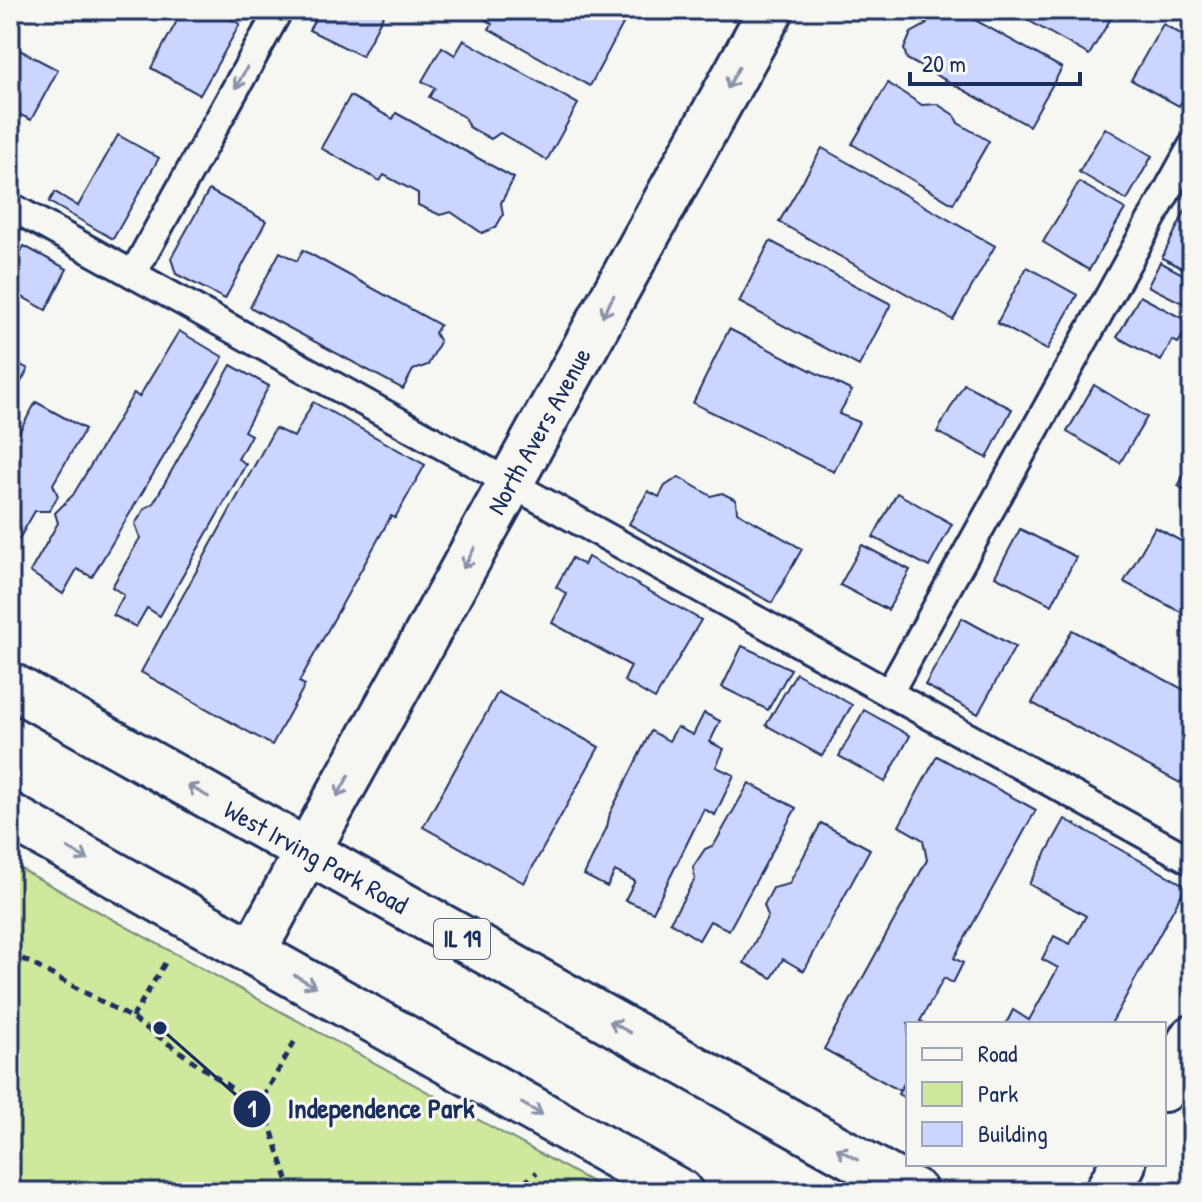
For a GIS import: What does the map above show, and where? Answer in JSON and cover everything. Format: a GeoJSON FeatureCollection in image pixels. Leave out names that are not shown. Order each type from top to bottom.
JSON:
{"type":"FeatureCollection","features":[{"type":"Feature","properties":{"kind":"main road","name":"North Avers Avenue"},"geometry":{"type":"LineString","coordinates":[[253,952],[771,10]]}},
{"type":"Feature","properties":{"kind":"main road","name":"West Irving Park Road"},"geometry":{"type":"LineString","coordinates":[[10,685],[915,1192]]}},
{"type":"Feature","properties":{"kind":"main road"},"geometry":{"type":"LineString","coordinates":[[10,816],[680,1192]]}},
{"type":"Feature","properties":{"kind":"main road"},"geometry":{"type":"LineString","coordinates":[[1166,1085],[1192,1038]]}},
{"type":"Feature","properties":{"kind":"main road"},"geometry":{"type":"LineString","coordinates":[[1107,1192],[1122,1166]]}},
{"type":"Feature","properties":{"kind":"lane"},"geometry":{"type":"LineString","coordinates":[[133,274],[279,10]]}},
{"type":"Feature","properties":{"kind":"lane"},"geometry":{"type":"LineString","coordinates":[[889,693],[1192,146]]}},
{"type":"Feature","properties":{"kind":"lane"},"geometry":{"type":"LineString","coordinates":[[10,206],[1192,861]]}},
{"type":"Feature","properties":{"kind":"path"},"geometry":{"type":"LineString","coordinates":[[10,952],[132,1018],[234,1090],[268,1119],[291,1192]]}},
{"type":"Feature","properties":{"kind":"path"},"geometry":{"type":"LineString","coordinates":[[132,1018],[165,963]]}},
{"type":"Feature","properties":{"kind":"path"},"geometry":{"type":"LineString","coordinates":[[256,1110],[297,1036]]}},
{"type":"Feature","properties":{"kind":"path"},"geometry":{"type":"LineString","coordinates":[[513,1192],[539,1170]]}},
{"type":"Feature","properties":{"kind":"green space"},"geometry":{"type":"Polygon","coordinates":[[[10,863],[610,1192],[10,1192],[10,863]]]}},
{"type":"Feature","properties":{"kind":"building"},"geometry":{"type":"Polygon","coordinates":[[[183,10],[214,10],[240,24],[200,95],[151,68],[183,10]]]}},
{"type":"Feature","properties":{"kind":"building"},"geometry":{"type":"Polygon","coordinates":[[[320,10],[386,10],[362,56],[309,30],[320,10]]]}},
{"type":"Feature","properties":{"kind":"building"},"geometry":{"type":"Polygon","coordinates":[[[485,10],[597,10],[623,24],[590,86],[489,29],[492,24],[481,17],[485,10]]]}},
{"type":"Feature","properties":{"kind":"building"},"geometry":{"type":"Polygon","coordinates":[[[911,10],[957,10],[1062,68],[1029,126],[907,59],[904,49],[911,33],[927,24],[909,15],[911,10]]]}},
{"type":"Feature","properties":{"kind":"building"},"geometry":{"type":"Polygon","coordinates":[[[1010,10],[1116,10],[1089,55],[1010,10]]]}},
{"type":"Feature","properties":{"kind":"building"},"geometry":{"type":"Polygon","coordinates":[[[1163,24],[1192,40],[1192,83],[1179,106],[1131,80],[1163,24]]]}},
{"type":"Feature","properties":{"kind":"building"},"geometry":{"type":"Polygon","coordinates":[[[464,40],[578,104],[547,160],[500,133],[491,139],[469,127],[464,117],[429,97],[435,88],[422,81],[442,47],[455,55],[464,40]]]}},
{"type":"Feature","properties":{"kind":"building"},"geometry":{"type":"Polygon","coordinates":[[[10,45],[58,70],[31,120],[10,110],[10,45]]]}},
{"type":"Feature","properties":{"kind":"building"},"geometry":{"type":"Polygon","coordinates":[[[888,83],[922,105],[937,104],[954,115],[958,123],[989,141],[953,204],[852,144],[888,83]]]}},
{"type":"Feature","properties":{"kind":"building"},"geometry":{"type":"Polygon","coordinates":[[[350,96],[393,119],[396,113],[514,178],[501,203],[503,215],[496,227],[482,233],[451,212],[440,215],[418,205],[418,193],[384,175],[380,181],[321,148],[350,96]]]}},
{"type":"Feature","properties":{"kind":"building"},"geometry":{"type":"Polygon","coordinates":[[[1105,128],[1152,156],[1127,200],[1079,172],[1105,128]]]}},
{"type":"Feature","properties":{"kind":"building"},"geometry":{"type":"Polygon","coordinates":[[[118,135],[159,158],[113,239],[49,202],[55,192],[78,206],[118,135]]]}},
{"type":"Feature","properties":{"kind":"building"},"geometry":{"type":"Polygon","coordinates":[[[822,148],[995,246],[953,320],[779,222],[822,148]]]}},
{"type":"Feature","properties":{"kind":"building"},"geometry":{"type":"Polygon","coordinates":[[[1079,182],[1125,209],[1089,270],[1043,242],[1079,182]]]}},
{"type":"Feature","properties":{"kind":"building"},"geometry":{"type":"Polygon","coordinates":[[[209,190],[266,221],[225,299],[176,274],[171,258],[209,190]]]}},
{"type":"Feature","properties":{"kind":"building"},"geometry":{"type":"Polygon","coordinates":[[[1186,209],[1192,212],[1192,273],[1162,258],[1186,209]]]}},
{"type":"Feature","properties":{"kind":"building"},"geometry":{"type":"Polygon","coordinates":[[[770,241],[891,304],[859,366],[739,302],[770,241]]]}},
{"type":"Feature","properties":{"kind":"building"},"geometry":{"type":"Polygon","coordinates":[[[24,246],[67,269],[46,310],[10,290],[10,270],[24,246]]]}},
{"type":"Feature","properties":{"kind":"building"},"geometry":{"type":"Polygon","coordinates":[[[303,250],[440,325],[435,333],[440,342],[428,365],[413,370],[403,389],[250,307],[280,252],[297,261],[303,250]]]}},
{"type":"Feature","properties":{"kind":"building"},"geometry":{"type":"Polygon","coordinates":[[[1160,262],[1192,279],[1192,308],[1148,286],[1160,262]]]}},
{"type":"Feature","properties":{"kind":"building"},"geometry":{"type":"Polygon","coordinates":[[[1027,267],[1077,295],[1047,350],[997,323],[1027,267]]]}},
{"type":"Feature","properties":{"kind":"building"},"geometry":{"type":"Polygon","coordinates":[[[1140,296],[1191,323],[1178,343],[1172,340],[1161,361],[1117,337],[1140,296]]]}},
{"type":"Feature","properties":{"kind":"building"},"geometry":{"type":"Polygon","coordinates":[[[729,329],[852,391],[839,414],[859,422],[834,472],[693,403],[729,329]]]}},
{"type":"Feature","properties":{"kind":"building"},"geometry":{"type":"Polygon","coordinates":[[[179,331],[223,357],[92,577],[77,569],[63,594],[30,572],[58,523],[55,513],[73,495],[134,393],[139,397],[179,331]]]}},
{"type":"Feature","properties":{"kind":"building"},"geometry":{"type":"Polygon","coordinates":[[[10,359],[28,369],[10,403],[10,359]]]}},
{"type":"Feature","properties":{"kind":"building"},"geometry":{"type":"Polygon","coordinates":[[[231,365],[269,386],[244,431],[251,435],[238,459],[246,464],[160,616],[147,608],[136,627],[113,615],[124,595],[112,587],[140,538],[135,524],[145,508],[153,504],[231,365]]]}},
{"type":"Feature","properties":{"kind":"building"},"geometry":{"type":"Polygon","coordinates":[[[964,384],[1012,409],[987,458],[937,432],[964,384]]]}},
{"type":"Feature","properties":{"kind":"building"},"geometry":{"type":"Polygon","coordinates":[[[1094,385],[1147,417],[1120,463],[1067,432],[1094,385]]]}},
{"type":"Feature","properties":{"kind":"building"},"geometry":{"type":"Polygon","coordinates":[[[36,402],[85,429],[53,484],[58,496],[49,511],[35,511],[19,539],[10,534],[10,448],[36,402]]]}},
{"type":"Feature","properties":{"kind":"building"},"geometry":{"type":"Polygon","coordinates":[[[313,402],[425,465],[395,518],[391,516],[299,682],[305,685],[272,745],[141,672],[275,428],[294,437],[313,402]]]}},
{"type":"Feature","properties":{"kind":"building"},"geometry":{"type":"Polygon","coordinates":[[[1192,462],[1192,494],[1178,486],[1192,462]]]}},
{"type":"Feature","properties":{"kind":"building"},"geometry":{"type":"Polygon","coordinates":[[[679,477],[711,496],[722,493],[736,500],[737,512],[802,549],[772,603],[629,524],[648,491],[659,497],[665,486],[679,477]]]}},
{"type":"Feature","properties":{"kind":"building"},"geometry":{"type":"Polygon","coordinates":[[[897,493],[952,524],[929,567],[873,537],[897,493]]]}},
{"type":"Feature","properties":{"kind":"building"},"geometry":{"type":"Polygon","coordinates":[[[1155,527],[1192,547],[1192,618],[1124,582],[1155,527]]]}},
{"type":"Feature","properties":{"kind":"building"},"geometry":{"type":"Polygon","coordinates":[[[1020,529],[1076,557],[1052,605],[995,576],[1020,529]]]}},
{"type":"Feature","properties":{"kind":"building"},"geometry":{"type":"Polygon","coordinates":[[[862,545],[910,570],[888,610],[840,585],[862,545]]]}},
{"type":"Feature","properties":{"kind":"building"},"geometry":{"type":"Polygon","coordinates":[[[588,557],[701,620],[655,699],[624,681],[631,666],[552,623],[567,594],[556,587],[572,558],[584,565],[588,557]]]}},
{"type":"Feature","properties":{"kind":"building"},"geometry":{"type":"Polygon","coordinates":[[[962,618],[1015,647],[978,714],[925,685],[962,618]]]}},
{"type":"Feature","properties":{"kind":"building"},"geometry":{"type":"Polygon","coordinates":[[[1072,630],[1192,694],[1192,762],[1180,783],[1032,703],[1072,630]]]}},
{"type":"Feature","properties":{"kind":"building"},"geometry":{"type":"Polygon","coordinates":[[[742,646],[791,669],[768,710],[722,687],[742,646]]]}},
{"type":"Feature","properties":{"kind":"building"},"geometry":{"type":"Polygon","coordinates":[[[796,673],[852,705],[822,756],[766,725],[796,673]]]}},
{"type":"Feature","properties":{"kind":"building"},"geometry":{"type":"Polygon","coordinates":[[[498,692],[599,747],[524,883],[423,827],[498,692]]]}},
{"type":"Feature","properties":{"kind":"building"},"geometry":{"type":"Polygon","coordinates":[[[864,710],[910,736],[885,782],[839,756],[864,710]]]}},
{"type":"Feature","properties":{"kind":"building"},"geometry":{"type":"Polygon","coordinates":[[[704,713],[720,721],[710,742],[724,749],[716,767],[734,775],[715,815],[704,809],[653,912],[625,900],[635,881],[615,871],[607,887],[584,875],[607,827],[610,813],[651,731],[669,741],[677,727],[693,735],[704,713]]]}},
{"type":"Feature","properties":{"kind":"building"},"geometry":{"type":"Polygon","coordinates":[[[937,756],[1036,810],[954,958],[963,963],[953,983],[944,978],[922,1022],[906,1022],[906,1080],[900,1091],[824,1049],[927,860],[923,840],[899,826],[937,756]]]}},
{"type":"Feature","properties":{"kind":"building"},"geometry":{"type":"Polygon","coordinates":[[[749,783],[796,808],[729,930],[710,921],[699,940],[670,922],[695,879],[693,867],[705,849],[714,845],[749,783]]]}},
{"type":"Feature","properties":{"kind":"building"},"geometry":{"type":"Polygon","coordinates":[[[1065,819],[1186,886],[1112,1022],[1007,1022],[1013,1010],[1029,1020],[1058,968],[1042,959],[1054,936],[1070,944],[1086,916],[1029,884],[1065,819]]]}},
{"type":"Feature","properties":{"kind":"building"},"geometry":{"type":"Polygon","coordinates":[[[821,823],[870,849],[804,971],[783,959],[772,978],[744,963],[768,916],[764,905],[773,888],[789,884],[821,823]]]}},
{"type":"Feature","properties":{"kind":"building"},"geometry":{"type":"Polygon","coordinates":[[[906,1080],[906,1099],[898,1094],[906,1080]]]}},
{"type":"Feature","properties":{"kind":"place","name":"Independence Park"},"geometry":{"type":"Point","coordinates":[160,1028]}}]}
